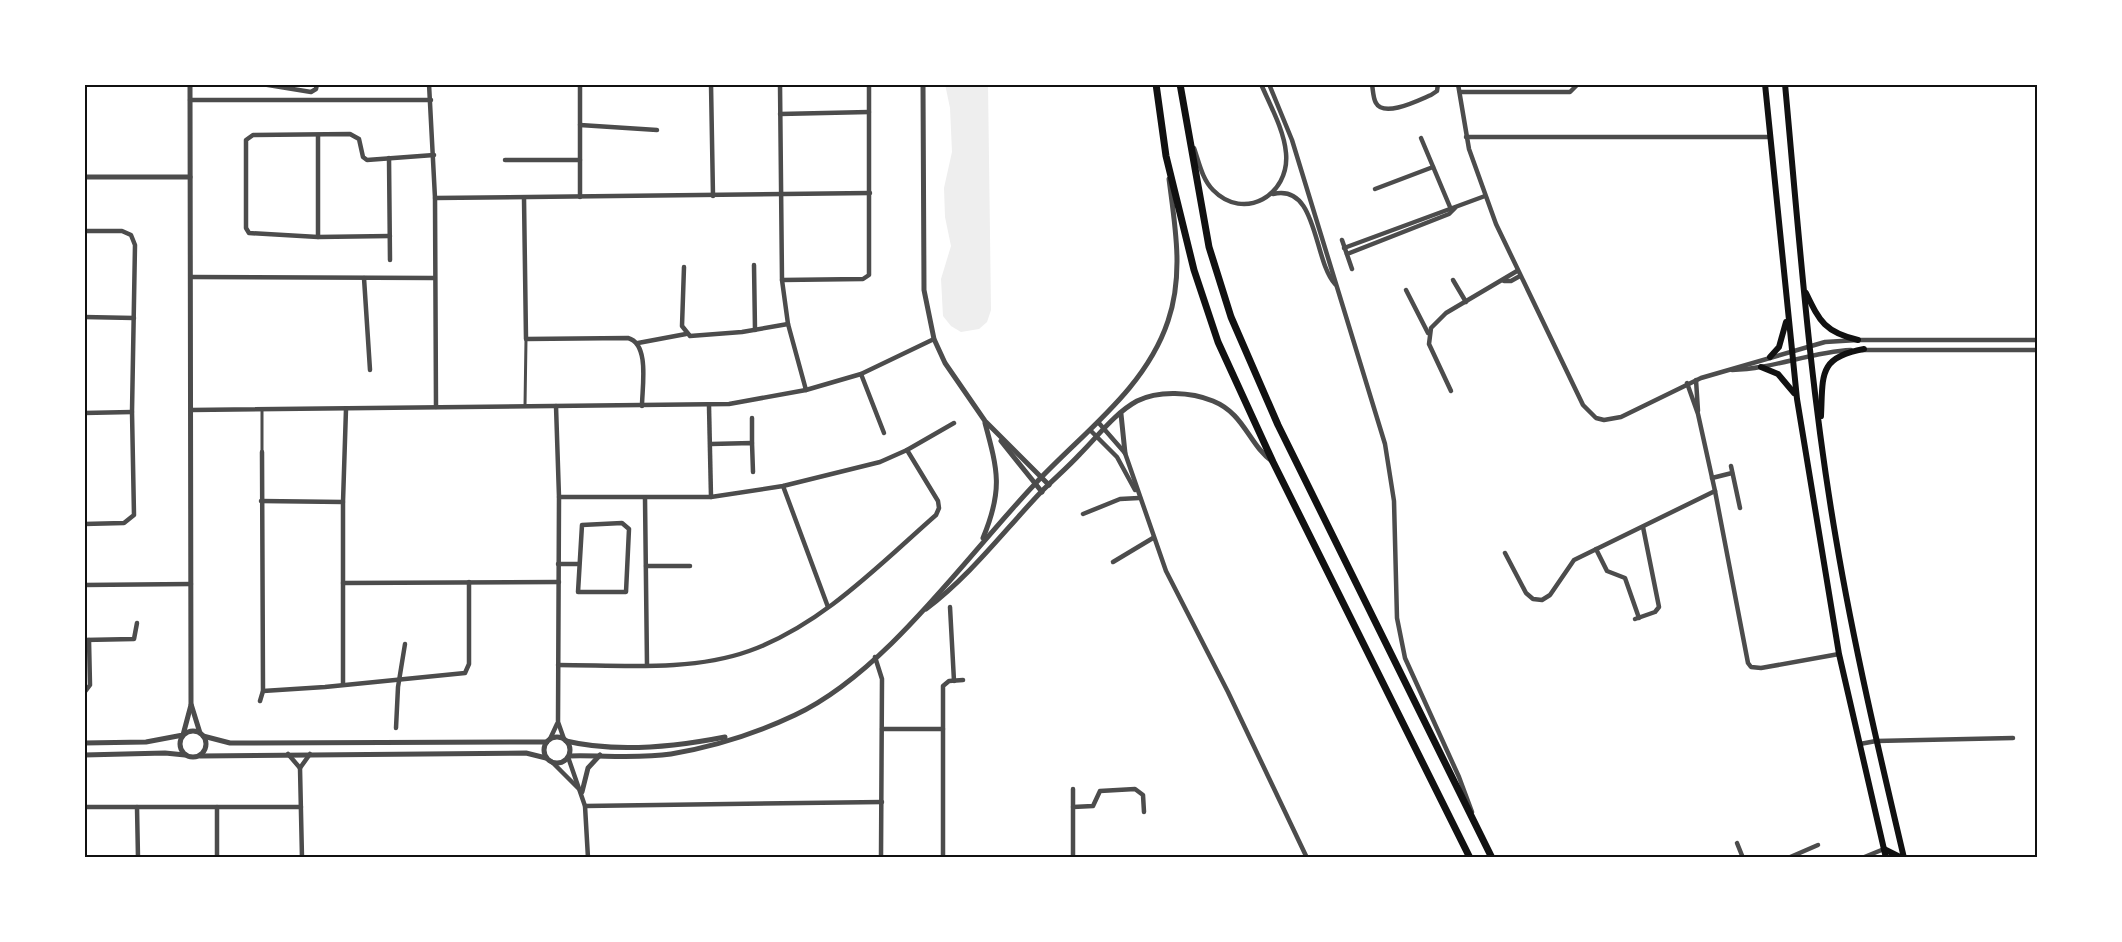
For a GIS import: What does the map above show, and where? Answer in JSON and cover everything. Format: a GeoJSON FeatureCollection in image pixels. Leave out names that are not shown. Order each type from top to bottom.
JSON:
{"type":"FeatureCollection","features":[{"type":"Feature","properties":{"kind":"main road"},"geometry":{"type":"LineString","coordinates":[[1156,84],[1166,156],[1194,270],[1218,342],[1273,462],[1470,858]]}},
{"type":"Feature","properties":{"kind":"main road"},"geometry":{"type":"LineString","coordinates":[[1180,84],[1209,247],[1231,317],[1252,369],[1492,858]]}},
{"type":"Feature","properties":{"kind":"main road"},"geometry":{"type":"LineString","coordinates":[[1765,84],[1797,399],[1839,654],[1886,858]]}},
{"type":"Feature","properties":{"kind":"main road"},"geometry":{"type":"LineString","coordinates":[[1785,84],[1809,345],[1821,437],[1852,629],[1903,858]]}},
{"type":"Feature","properties":{"kind":"main road"},"geometry":{"type":"LineString","coordinates":[[1804,289],[1825,326],[1836,333],[1858,340]]}},
{"type":"Feature","properties":{"kind":"main road"},"geometry":{"type":"LineString","coordinates":[[1770,357],[1781,341],[1788,315]]}},
{"type":"Feature","properties":{"kind":"main road"},"geometry":{"type":"LineString","coordinates":[[1821,437],[1822,384],[1828,365],[1840,355],[1864,350]]}},
{"type":"Feature","properties":{"kind":"main road"},"geometry":{"type":"LineString","coordinates":[[1761,367],[1785,379],[1797,399]]}},
{"type":"Feature","properties":{"kind":"main road"},"geometry":{"type":"LineString","coordinates":[[1884,849],[1903,858]]}},
{"type":"Feature","properties":{"kind":"street"},"geometry":{"type":"LineString","coordinates":[[185,755],[179,745],[191,704],[190,84]]}},
{"type":"Feature","properties":{"kind":"street"},"geometry":{"type":"LineString","coordinates":[[262,84],[311,92],[316,89],[317,84]]}},
{"type":"Feature","properties":{"kind":"street"},"geometry":{"type":"LineString","coordinates":[[429,84],[435,198],[436,407]]}},
{"type":"Feature","properties":{"kind":"street"},"geometry":{"type":"LineString","coordinates":[[580,84],[580,197]]}},
{"type":"Feature","properties":{"kind":"street"},"geometry":{"type":"LineString","coordinates":[[711,84],[713,196]]}},
{"type":"Feature","properties":{"kind":"street"},"geometry":{"type":"LineString","coordinates":[[780,84],[782,279],[788,324],[806,390]]}},
{"type":"Feature","properties":{"kind":"street"},"geometry":{"type":"LineString","coordinates":[[782,279],[867,277],[870,272],[869,84]]}},
{"type":"Feature","properties":{"kind":"street"},"geometry":{"type":"LineString","coordinates":[[923,84],[924,290],[934,339],[945,363],[985,421],[1049,485]]}},
{"type":"Feature","properties":{"kind":"street"},"geometry":{"type":"LineString","coordinates":[[1185,120],[1204,176],[1219,195],[1242,205],[1263,201],[1279,186],[1285,171],[1287,154],[1284,140],[1261,84]]}},
{"type":"Feature","properties":{"kind":"street"},"geometry":{"type":"LineString","coordinates":[[1269,84],[1292,140],[1379,416],[1391,472],[1397,618],[1404,658],[1459,777],[1473,817]]}},
{"type":"Feature","properties":{"kind":"street"},"geometry":{"type":"LineString","coordinates":[[1372,84],[1375,101],[1378,106],[1386,109],[1431,95],[1437,91],[1438,84]]}},
{"type":"Feature","properties":{"kind":"street"},"geometry":{"type":"LineString","coordinates":[[1458,84],[1466,137],[1485,196],[1519,274],[1583,405],[1596,417],[1604,420],[1621,417],[1687,383],[1809,345],[1858,340],[2038,340]]}},
{"type":"Feature","properties":{"kind":"street"},"geometry":{"type":"LineString","coordinates":[[1514,84],[1514,92]]}},
{"type":"Feature","properties":{"kind":"street"},"geometry":{"type":"LineString","coordinates":[[1460,92],[1570,92],[1578,84]]}},
{"type":"Feature","properties":{"kind":"street"},"geometry":{"type":"LineString","coordinates":[[190,100],[430,99]]}},
{"type":"Feature","properties":{"kind":"street"},"geometry":{"type":"LineString","coordinates":[[780,114],[869,112]]}},
{"type":"Feature","properties":{"kind":"street"},"geometry":{"type":"LineString","coordinates":[[580,125],[657,130]]}},
{"type":"Feature","properties":{"kind":"street"},"geometry":{"type":"LineString","coordinates":[[390,236],[318,237],[249,233],[246,228],[244,145],[248,137],[253,135],[353,134],[359,139],[365,160],[434,155]]}},
{"type":"Feature","properties":{"kind":"street"},"geometry":{"type":"LineString","coordinates":[[318,136],[318,237]]}},
{"type":"Feature","properties":{"kind":"street"},"geometry":{"type":"LineString","coordinates":[[1466,137],[1769,137]]}},
{"type":"Feature","properties":{"kind":"street"},"geometry":{"type":"LineString","coordinates":[[1347,254],[1449,214],[1452,207],[1421,138]]}},
{"type":"Feature","properties":{"kind":"street"},"geometry":{"type":"LineString","coordinates":[[552,762],[561,763],[568,757],[670,754],[750,733],[815,705],[849,682],[875,657],[915,617],[1035,484],[1133,386],[1147,366],[1168,321],[1175,294],[1177,259],[1166,156]]}},
{"type":"Feature","properties":{"kind":"street"},"geometry":{"type":"LineString","coordinates":[[389,159],[390,260]]}},
{"type":"Feature","properties":{"kind":"street"},"geometry":{"type":"LineString","coordinates":[[505,160],[580,160]]}},
{"type":"Feature","properties":{"kind":"street"},"geometry":{"type":"LineString","coordinates":[[1375,189],[1433,167]]}},
{"type":"Feature","properties":{"kind":"street"},"geometry":{"type":"LineString","coordinates":[[84,177],[190,177]]}},
{"type":"Feature","properties":{"kind":"street"},"geometry":{"type":"LineString","coordinates":[[435,198],[870,193]]}},
{"type":"Feature","properties":{"kind":"street"},"geometry":{"type":"LineString","coordinates":[[1272,195],[1290,194],[1304,205],[1326,271],[1337,285]]}},
{"type":"Feature","properties":{"kind":"street"},"geometry":{"type":"LineString","coordinates":[[1344,248],[1420,218],[1485,196]]}},
{"type":"Feature","properties":{"kind":"street"},"geometry":{"type":"LineString","coordinates":[[524,198],[525,406]]}},
{"type":"Feature","properties":{"kind":"street"},"geometry":{"type":"LineString","coordinates":[[1420,218],[1423,225]]}},
{"type":"Feature","properties":{"kind":"street"},"geometry":{"type":"LineString","coordinates":[[1397,227],[1400,234]]}},
{"type":"Feature","properties":{"kind":"street"},"geometry":{"type":"LineString","coordinates":[[84,231],[122,231],[131,235],[135,245],[132,412],[135,515],[124,523],[84,524]]}},
{"type":"Feature","properties":{"kind":"street"},"geometry":{"type":"LineString","coordinates":[[1367,239],[1370,246]]}},
{"type":"Feature","properties":{"kind":"street"},"geometry":{"type":"LineString","coordinates":[[1342,240],[1352,269]]}},
{"type":"Feature","properties":{"kind":"street"},"geometry":{"type":"LineString","coordinates":[[754,265],[755,330]]}},
{"type":"Feature","properties":{"kind":"street"},"geometry":{"type":"LineString","coordinates":[[684,267],[682,326],[686,334]]}},
{"type":"Feature","properties":{"kind":"street"},"geometry":{"type":"LineString","coordinates":[[1428,334],[1441,317],[1504,281],[1511,281],[1519,274]]}},
{"type":"Feature","properties":{"kind":"street"},"geometry":{"type":"LineString","coordinates":[[191,277],[434,278]]}},
{"type":"Feature","properties":{"kind":"street"},"geometry":{"type":"LineString","coordinates":[[364,278],[370,370]]}},
{"type":"Feature","properties":{"kind":"street"},"geometry":{"type":"LineString","coordinates":[[1453,280],[1466,302]]}},
{"type":"Feature","properties":{"kind":"street"},"geometry":{"type":"LineString","coordinates":[[1406,291],[1428,334],[1429,344],[1451,391]]}},
{"type":"Feature","properties":{"kind":"street"},"geometry":{"type":"LineString","coordinates":[[84,317],[134,318]]}},
{"type":"Feature","properties":{"kind":"street"},"geometry":{"type":"LineString","coordinates":[[638,344],[686,334],[694,336],[788,324]]}},
{"type":"Feature","properties":{"kind":"street"},"geometry":{"type":"LineString","coordinates":[[526,339],[628,338],[638,344],[641,350],[642,406]]}},
{"type":"Feature","properties":{"kind":"street"},"geometry":{"type":"LineString","coordinates":[[191,410],[709,406],[749,402],[806,390],[861,374],[934,339]]}},
{"type":"Feature","properties":{"kind":"street"},"geometry":{"type":"LineString","coordinates":[[1730,370],[1761,367],[1811,354],[1864,350],[2038,350]]}},
{"type":"Feature","properties":{"kind":"street"},"geometry":{"type":"LineString","coordinates":[[861,374],[884,433]]}},
{"type":"Feature","properties":{"kind":"street"},"geometry":{"type":"LineString","coordinates":[[1696,380],[1698,414]]}},
{"type":"Feature","properties":{"kind":"street"},"geometry":{"type":"LineString","coordinates":[[1687,383],[1698,414],[1747,658],[1751,667],[1761,668],[1839,654]]}},
{"type":"Feature","properties":{"kind":"street"},"geometry":{"type":"LineString","coordinates":[[915,617],[969,572],[1042,492],[1135,402],[1153,396],[1175,394],[1204,398],[1222,406],[1238,418],[1264,455],[1273,462]]}},
{"type":"Feature","properties":{"kind":"street"},"geometry":{"type":"LineString","coordinates":[[556,406],[559,497],[558,722],[570,748],[568,757],[582,792],[588,858]]}},
{"type":"Feature","properties":{"kind":"street"},"geometry":{"type":"LineString","coordinates":[[709,406],[711,497]]}},
{"type":"Feature","properties":{"kind":"street"},"geometry":{"type":"LineString","coordinates":[[343,684],[343,502],[346,409]]}},
{"type":"Feature","properties":{"kind":"street"},"geometry":{"type":"LineString","coordinates":[[260,701],[263,691],[262,410]]}},
{"type":"Feature","properties":{"kind":"street"},"geometry":{"type":"LineString","coordinates":[[84,413],[132,412]]}},
{"type":"Feature","properties":{"kind":"street"},"geometry":{"type":"LineString","coordinates":[[1121,414],[1125,453],[1152,538],[1307,858]]}},
{"type":"Feature","properties":{"kind":"street"},"geometry":{"type":"LineString","coordinates":[[752,418],[753,472]]}},
{"type":"Feature","properties":{"kind":"street"},"geometry":{"type":"LineString","coordinates":[[982,542],[996,499],[998,479],[985,421]]}},
{"type":"Feature","properties":{"kind":"street"},"geometry":{"type":"LineString","coordinates":[[1098,422],[1125,453]]}},
{"type":"Feature","properties":{"kind":"street"},"geometry":{"type":"LineString","coordinates":[[559,497],[711,497],[783,486],[880,462],[907,450],[954,423]]}},
{"type":"Feature","properties":{"kind":"street"},"geometry":{"type":"LineString","coordinates":[[1090,430],[1117,457],[1138,497]]}},
{"type":"Feature","properties":{"kind":"street"},"geometry":{"type":"LineString","coordinates":[[999,437],[1008,452],[1042,492]]}},
{"type":"Feature","properties":{"kind":"street"},"geometry":{"type":"LineString","coordinates":[[711,444],[752,443]]}},
{"type":"Feature","properties":{"kind":"street"},"geometry":{"type":"LineString","coordinates":[[558,665],[647,665],[717,659],[748,651],[780,637],[828,607],[936,515],[939,508],[938,501],[907,450]]}},
{"type":"Feature","properties":{"kind":"street"},"geometry":{"type":"LineString","coordinates":[[1731,466],[1740,508]]}},
{"type":"Feature","properties":{"kind":"street"},"geometry":{"type":"LineString","coordinates":[[1712,478],[1732,474]]}},
{"type":"Feature","properties":{"kind":"street"},"geometry":{"type":"LineString","coordinates":[[783,486],[828,607]]}},
{"type":"Feature","properties":{"kind":"street"},"geometry":{"type":"LineString","coordinates":[[1505,553],[1526,593],[1537,600],[1550,595],[1574,560],[1715,490]]}},
{"type":"Feature","properties":{"kind":"street"},"geometry":{"type":"LineString","coordinates":[[1083,514],[1120,499],[1138,497]]}},
{"type":"Feature","properties":{"kind":"street"},"geometry":{"type":"LineString","coordinates":[[645,498],[647,665]]}},
{"type":"Feature","properties":{"kind":"street"},"geometry":{"type":"LineString","coordinates":[[261,501],[343,502]]}},
{"type":"Feature","properties":{"kind":"street"},"geometry":{"type":"LineString","coordinates":[[622,523],[627,525],[629,529],[626,592],[578,592],[578,564],[582,525],[622,523]]}},
{"type":"Feature","properties":{"kind":"street"},"geometry":{"type":"LineString","coordinates":[[1596,549],[1607,571],[1625,578],[1637,619],[1657,611],[1659,605],[1643,527]]}},
{"type":"Feature","properties":{"kind":"street"},"geometry":{"type":"LineString","coordinates":[[1113,562],[1152,538]]}},
{"type":"Feature","properties":{"kind":"street"},"geometry":{"type":"LineString","coordinates":[[558,564],[578,564]]}},
{"type":"Feature","properties":{"kind":"street"},"geometry":{"type":"LineString","coordinates":[[646,566],[690,566]]}},
{"type":"Feature","properties":{"kind":"street"},"geometry":{"type":"LineString","coordinates":[[263,691],[465,673],[469,664],[469,582]]}},
{"type":"Feature","properties":{"kind":"street"},"geometry":{"type":"LineString","coordinates":[[343,583],[559,582]]}},
{"type":"Feature","properties":{"kind":"street"},"geometry":{"type":"LineString","coordinates":[[84,585],[191,584]]}},
{"type":"Feature","properties":{"kind":"street"},"geometry":{"type":"LineString","coordinates":[[950,607],[954,681]]}},
{"type":"Feature","properties":{"kind":"street"},"geometry":{"type":"LineString","coordinates":[[84,693],[90,685],[86,640],[134,639],[136,623]]}},
{"type":"Feature","properties":{"kind":"street"},"geometry":{"type":"LineString","coordinates":[[396,728],[405,644]]}},
{"type":"Feature","properties":{"kind":"street"},"geometry":{"type":"LineString","coordinates":[[875,657],[882,679],[881,858]]}},
{"type":"Feature","properties":{"kind":"street"},"geometry":{"type":"LineString","coordinates":[[944,858],[943,686],[946,682],[963,680]]}},
{"type":"Feature","properties":{"kind":"street"},"geometry":{"type":"LineString","coordinates":[[191,704],[206,745],[200,756]]}},
{"type":"Feature","properties":{"kind":"street"},"geometry":{"type":"LineString","coordinates":[[546,758],[544,750],[558,722]]}},
{"type":"Feature","properties":{"kind":"street"},"geometry":{"type":"LineString","coordinates":[[882,729],[943,729]]}},
{"type":"Feature","properties":{"kind":"street"},"geometry":{"type":"LineString","coordinates":[[84,743],[146,742],[183,735],[191,731],[230,743],[565,740],[605,746],[668,745],[750,733]]}},
{"type":"Feature","properties":{"kind":"street"},"geometry":{"type":"LineString","coordinates":[[1860,744],[1876,741],[2013,738]]}},
{"type":"Feature","properties":{"kind":"street"},"geometry":{"type":"LineString","coordinates":[[84,756],[165,753],[192,758],[288,754],[526,753],[546,758],[552,762],[582,792]]}},
{"type":"Feature","properties":{"kind":"street"},"geometry":{"type":"LineString","coordinates":[[288,754],[300,768]]}},
{"type":"Feature","properties":{"kind":"street"},"geometry":{"type":"LineString","coordinates":[[302,858],[300,768],[310,754]]}},
{"type":"Feature","properties":{"kind":"street"},"geometry":{"type":"LineString","coordinates":[[582,792],[588,768],[600,755]]}},
{"type":"Feature","properties":{"kind":"street"},"geometry":{"type":"LineString","coordinates":[[1073,789],[1073,858]]}},
{"type":"Feature","properties":{"kind":"street"},"geometry":{"type":"LineString","coordinates":[[1073,807],[1093,806],[1100,791],[1135,789],[1143,795],[1144,812]]}},
{"type":"Feature","properties":{"kind":"street"},"geometry":{"type":"LineString","coordinates":[[585,806],[882,802]]}},
{"type":"Feature","properties":{"kind":"street"},"geometry":{"type":"LineString","coordinates":[[84,807],[301,807]]}},
{"type":"Feature","properties":{"kind":"street"},"geometry":{"type":"LineString","coordinates":[[137,807],[138,858]]}},
{"type":"Feature","properties":{"kind":"street"},"geometry":{"type":"LineString","coordinates":[[217,807],[217,858]]}},
{"type":"Feature","properties":{"kind":"street"},"geometry":{"type":"LineString","coordinates":[[1737,843],[1743,858]]}},
{"type":"Feature","properties":{"kind":"street"},"geometry":{"type":"LineString","coordinates":[[1788,858],[1818,845]]}},
{"type":"Feature","properties":{"kind":"street"},"geometry":{"type":"LineString","coordinates":[[1862,858],[1884,849]]}},
{"type":"Feature","properties":{"kind":"shaded area"},"geometry":{"type":"Polygon","coordinates":[[[945,84],[988,84],[991,310],[987,322],[979,329],[961,332],[951,326],[943,316],[941,279],[951,246],[945,217],[944,188],[952,152],[950,108],[945,84]]]}}]}
